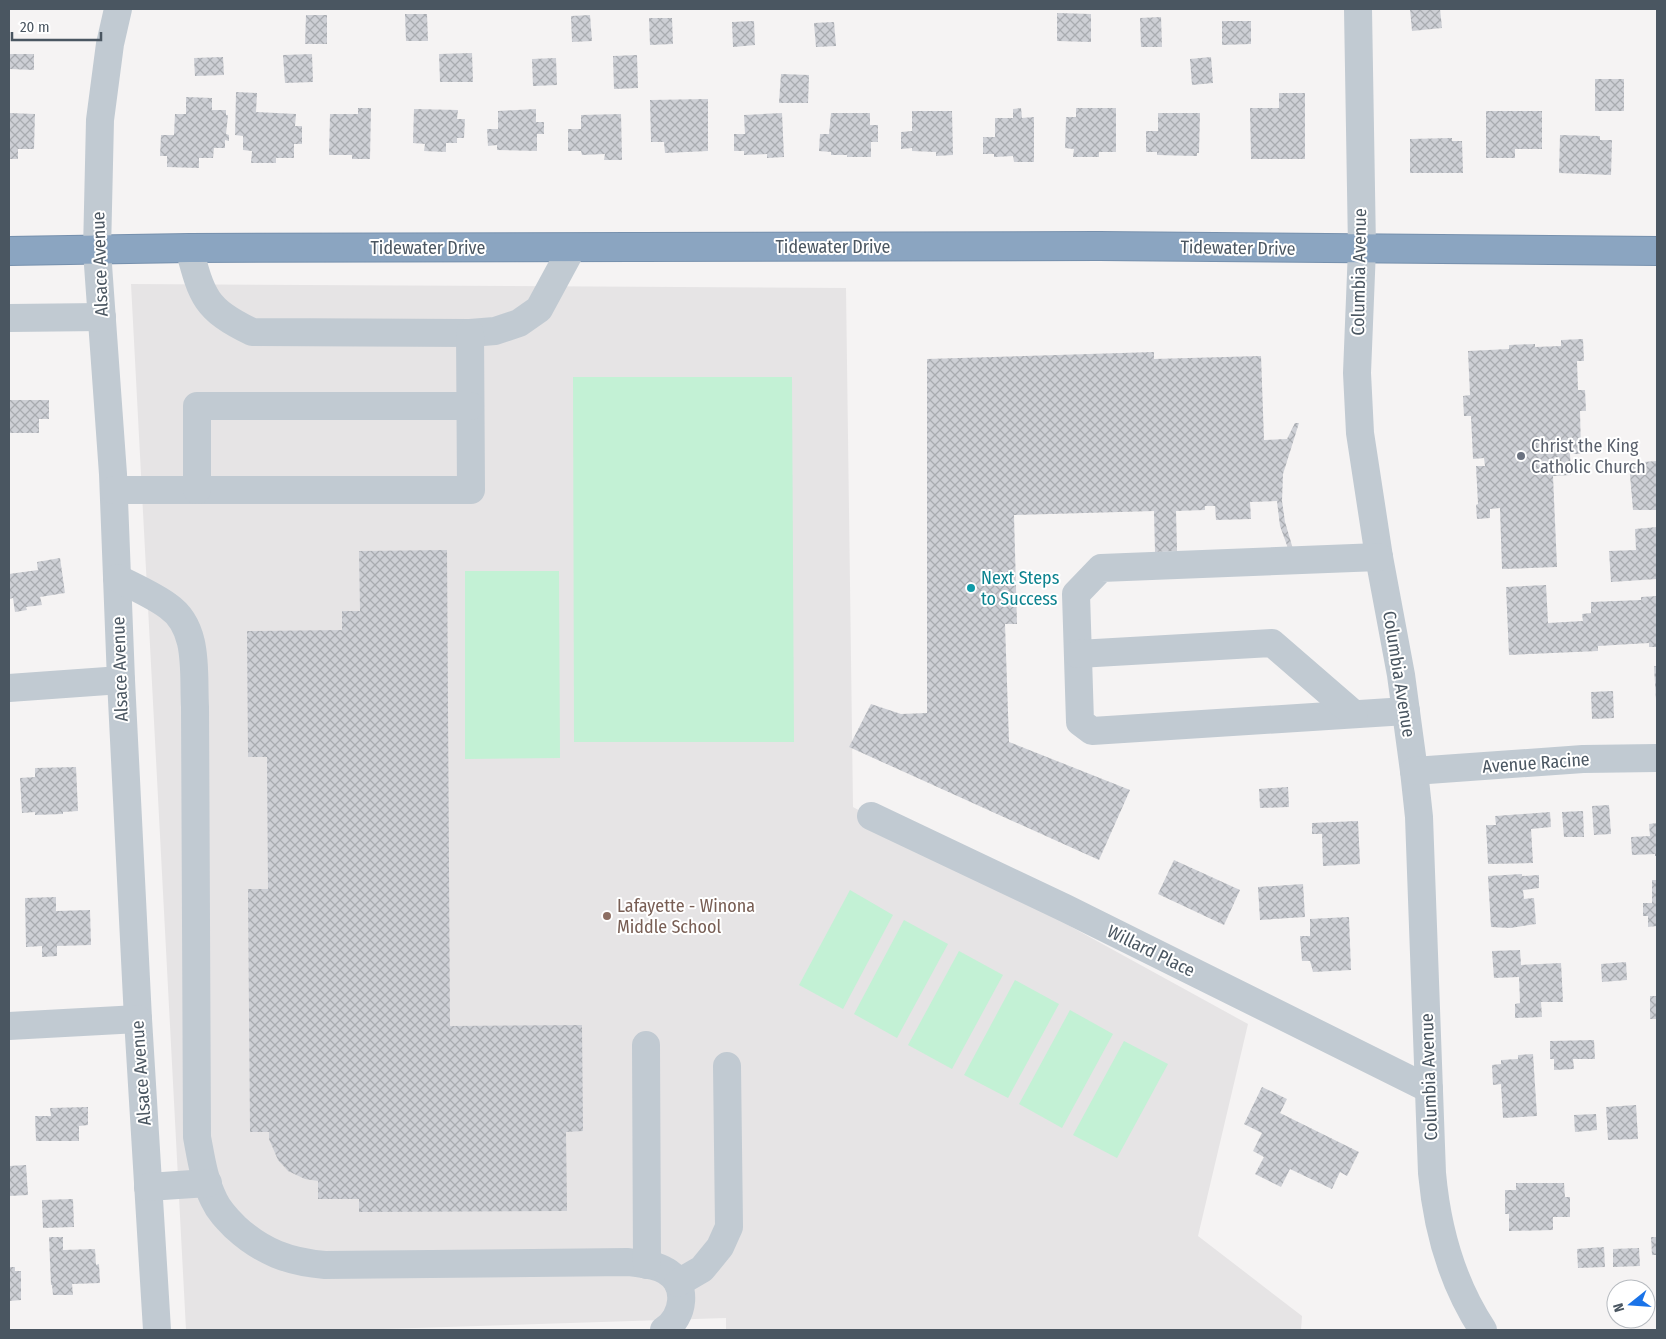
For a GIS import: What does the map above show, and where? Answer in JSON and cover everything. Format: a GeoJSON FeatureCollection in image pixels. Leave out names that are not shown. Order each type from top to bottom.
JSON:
{"type":"FeatureCollection","features":[{"type":"Feature","properties":{"kind":"highway","name":"Tidewater Drive"},"geometry":{"type":"LineString","coordinates":[[9,251],[190,248],[1099,246],[1657,251]]}},
{"type":"Feature","properties":{"kind":"street","name":"Alsace Avenue"},"geometry":{"type":"LineString","coordinates":[[118,9],[110,44],[100,120],[97,251],[114,490],[120,680],[157,1330]]}},
{"type":"Feature","properties":{"kind":"street","name":"Columbia Avenue"},"geometry":{"type":"LineString","coordinates":[[1358,9],[1362,249],[1357,373],[1360,433],[1379,557],[1401,675],[1419,818],[1432,1173],[1435,1202],[1442,1238],[1458,1284],[1483,1330]]}},
{"type":"Feature","properties":{"kind":"street"},"geometry":{"type":"LineString","coordinates":[[190,248],[198,284],[211,306],[229,321],[252,332],[470,334],[495,331],[519,323],[539,309],[572,248]]}},
{"type":"Feature","properties":{"kind":"street"},"geometry":{"type":"LineString","coordinates":[[9,318],[102,317]]}},
{"type":"Feature","properties":{"kind":"street"},"geometry":{"type":"LineString","coordinates":[[114,490],[470,490],[470,334]]}},
{"type":"Feature","properties":{"kind":"street"},"geometry":{"type":"LineString","coordinates":[[197,490],[197,406],[470,406]]}},
{"type":"Feature","properties":{"kind":"street"},"geometry":{"type":"LineString","coordinates":[[1379,557],[1101,568],[1076,594],[1080,722],[1092,731],[1406,711]]}},
{"type":"Feature","properties":{"kind":"street"},"geometry":{"type":"LineString","coordinates":[[117,578],[169,606],[184,622],[192,642],[195,707],[197,1136],[202,1165],[208,1183],[214,1200],[224,1216],[251,1241],[277,1256],[307,1264],[628,1262],[647,1265],[668,1271],[678,1283],[681,1296],[680,1312],[671,1326],[664,1330]]}},
{"type":"Feature","properties":{"kind":"street"},"geometry":{"type":"LineString","coordinates":[[1078,654],[1272,643],[1354,714]]}},
{"type":"Feature","properties":{"kind":"street"},"geometry":{"type":"LineString","coordinates":[[9,688],[120,680]]}},
{"type":"Feature","properties":{"kind":"street","name":"Avenue Racine"},"geometry":{"type":"LineString","coordinates":[[1414,772],[1583,759],[1657,758]]}},
{"type":"Feature","properties":{"kind":"street","name":"Willard Place"},"geometry":{"type":"LineString","coordinates":[[872,816],[1064,908],[1429,1089]]}},
{"type":"Feature","properties":{"kind":"street"},"geometry":{"type":"LineString","coordinates":[[9,1026],[138,1019]]}},
{"type":"Feature","properties":{"kind":"street"},"geometry":{"type":"LineString","coordinates":[[646,1045],[647,1265]]}},
{"type":"Feature","properties":{"kind":"street"},"geometry":{"type":"LineString","coordinates":[[678,1283],[702,1269],[720,1247],[728,1227],[727,1066]]}},
{"type":"Feature","properties":{"kind":"street"},"geometry":{"type":"LineString","coordinates":[[148,1187],[208,1183]]}},
{"type":"Feature","properties":{"kind":"shaded area","name":"Lafayette - Winona Middle School"},"geometry":{"type":"Polygon","coordinates":[[[131,284],[846,288],[853,807],[1248,1024],[1198,1236],[1302,1316],[1301,1330],[726,1330],[726,1318],[351,1330],[186,1330],[131,284]]]}},
{"type":"Feature","properties":{"kind":"green space"},"geometry":{"type":"Polygon","coordinates":[[[573,377],[792,377],[794,742],[574,742],[573,377]]]}},
{"type":"Feature","properties":{"kind":"green space"},"geometry":{"type":"Polygon","coordinates":[[[465,571],[559,571],[560,758],[465,759],[465,571]]]}},
{"type":"Feature","properties":{"kind":"green space"},"geometry":{"type":"Polygon","coordinates":[[[850,890],[893,915],[843,1009],[799,985],[850,890]]]}},
{"type":"Feature","properties":{"kind":"green space"},"geometry":{"type":"Polygon","coordinates":[[[904,920],[948,944],[897,1038],[854,1014],[904,920]]]}},
{"type":"Feature","properties":{"kind":"green space"},"geometry":{"type":"Polygon","coordinates":[[[959,951],[1003,975],[952,1069],[908,1045],[959,951]]]}},
{"type":"Feature","properties":{"kind":"green space"},"geometry":{"type":"Polygon","coordinates":[[[1015,980],[1059,1004],[1008,1098],[964,1075],[1015,980]]]}},
{"type":"Feature","properties":{"kind":"green space"},"geometry":{"type":"Polygon","coordinates":[[[1070,1010],[1113,1034],[1062,1128],[1019,1104],[1070,1010]]]}},
{"type":"Feature","properties":{"kind":"green space"},"geometry":{"type":"Polygon","coordinates":[[[1124,1041],[1168,1064],[1117,1158],[1073,1135],[1124,1041]]]}},
{"type":"Feature","properties":{"kind":"building"},"geometry":{"type":"Polygon","coordinates":[[[1410,9],[1440,9],[1442,28],[1412,31],[1410,9]]]}},
{"type":"Feature","properties":{"kind":"building"},"geometry":{"type":"Polygon","coordinates":[[[1057,13],[1091,14],[1091,42],[1057,41],[1057,13]]]}},
{"type":"Feature","properties":{"kind":"building"},"geometry":{"type":"Polygon","coordinates":[[[405,14],[427,14],[428,41],[406,41],[405,14]]]}},
{"type":"Feature","properties":{"kind":"building"},"geometry":{"type":"Polygon","coordinates":[[[306,15],[327,15],[327,44],[305,44],[306,15]]]}},
{"type":"Feature","properties":{"kind":"building"},"geometry":{"type":"Polygon","coordinates":[[[590,15],[592,41],[572,42],[571,16],[590,15]]]}},
{"type":"Feature","properties":{"kind":"building"},"geometry":{"type":"Polygon","coordinates":[[[1161,17],[1162,47],[1141,47],[1140,18],[1161,17]]]}},
{"type":"Feature","properties":{"kind":"building"},"geometry":{"type":"Polygon","coordinates":[[[649,18],[672,18],[673,44],[650,45],[649,18]]]}},
{"type":"Feature","properties":{"kind":"building"},"geometry":{"type":"Polygon","coordinates":[[[754,21],[755,45],[733,47],[732,22],[754,21]]]}},
{"type":"Feature","properties":{"kind":"building"},"geometry":{"type":"Polygon","coordinates":[[[1222,21],[1251,21],[1251,44],[1222,45],[1222,21]]]}},
{"type":"Feature","properties":{"kind":"building"},"geometry":{"type":"Polygon","coordinates":[[[834,22],[836,46],[816,47],[814,23],[834,22]]]}},
{"type":"Feature","properties":{"kind":"building"},"geometry":{"type":"Polygon","coordinates":[[[472,53],[473,82],[440,82],[439,54],[472,53]]]}},
{"type":"Feature","properties":{"kind":"building"},"geometry":{"type":"Polygon","coordinates":[[[9,54],[34,54],[34,70],[9,69],[9,54]]]}},
{"type":"Feature","properties":{"kind":"building"},"geometry":{"type":"Polygon","coordinates":[[[312,54],[313,82],[285,83],[283,55],[312,54]]]}},
{"type":"Feature","properties":{"kind":"building"},"geometry":{"type":"Polygon","coordinates":[[[637,55],[638,88],[614,89],[613,56],[637,55]]]}},
{"type":"Feature","properties":{"kind":"building"},"geometry":{"type":"Polygon","coordinates":[[[223,57],[224,75],[195,76],[194,58],[223,57]]]}},
{"type":"Feature","properties":{"kind":"building"},"geometry":{"type":"Polygon","coordinates":[[[1211,57],[1213,83],[1192,85],[1190,59],[1211,57]]]}},
{"type":"Feature","properties":{"kind":"building"},"geometry":{"type":"Polygon","coordinates":[[[556,58],[557,85],[533,86],[532,59],[556,58]]]}},
{"type":"Feature","properties":{"kind":"building"},"geometry":{"type":"Polygon","coordinates":[[[781,74],[809,75],[808,103],[779,103],[781,74]]]}},
{"type":"Feature","properties":{"kind":"building"},"geometry":{"type":"Polygon","coordinates":[[[1595,79],[1624,79],[1624,111],[1595,111],[1595,79]]]}},
{"type":"Feature","properties":{"kind":"building"},"geometry":{"type":"Polygon","coordinates":[[[236,92],[257,93],[256,112],[296,114],[295,126],[302,126],[302,144],[294,144],[294,158],[276,158],[276,163],[251,163],[252,151],[243,150],[243,136],[235,135],[236,92]]]}},
{"type":"Feature","properties":{"kind":"building"},"geometry":{"type":"Polygon","coordinates":[[[1279,93],[1305,93],[1305,159],[1251,159],[1250,108],[1279,108],[1279,93]]]}},
{"type":"Feature","properties":{"kind":"building"},"geometry":{"type":"Polygon","coordinates":[[[186,97],[212,98],[212,110],[226,110],[226,115],[228,115],[226,134],[229,135],[229,141],[225,140],[225,148],[214,148],[213,158],[199,158],[199,168],[167,167],[167,156],[160,156],[161,135],[174,135],[175,114],[186,114],[186,97]]]}},
{"type":"Feature","properties":{"kind":"building"},"geometry":{"type":"Polygon","coordinates":[[[708,99],[708,151],[665,153],[664,142],[651,142],[650,100],[708,99]]]}},
{"type":"Feature","properties":{"kind":"building"},"geometry":{"type":"Polygon","coordinates":[[[358,108],[371,108],[370,159],[352,159],[352,155],[329,155],[330,114],[358,114],[358,108]]]}},
{"type":"Feature","properties":{"kind":"building"},"geometry":{"type":"Polygon","coordinates":[[[1021,108],[1022,118],[1034,117],[1034,162],[1014,162],[1013,156],[994,157],[994,154],[983,154],[983,137],[995,137],[995,118],[1013,118],[1013,109],[1021,108]]]}},
{"type":"Feature","properties":{"kind":"building"},"geometry":{"type":"Polygon","coordinates":[[[1076,108],[1116,108],[1116,152],[1099,152],[1099,157],[1073,157],[1074,149],[1065,148],[1066,117],[1076,117],[1076,108]]]}},
{"type":"Feature","properties":{"kind":"building"},"geometry":{"type":"Polygon","coordinates":[[[414,109],[458,110],[457,119],[465,119],[464,138],[457,138],[457,143],[446,143],[446,152],[424,151],[425,144],[413,143],[414,109]]]}},
{"type":"Feature","properties":{"kind":"building"},"geometry":{"type":"Polygon","coordinates":[[[536,109],[536,122],[544,122],[544,134],[537,134],[537,151],[497,150],[497,145],[488,146],[487,129],[498,129],[498,111],[536,109]]]}},
{"type":"Feature","properties":{"kind":"building"},"geometry":{"type":"Polygon","coordinates":[[[912,111],[952,111],[953,155],[936,156],[936,152],[912,151],[912,148],[901,149],[901,132],[912,131],[912,111]]]}},
{"type":"Feature","properties":{"kind":"building"},"geometry":{"type":"Polygon","coordinates":[[[1486,111],[1542,111],[1542,149],[1515,149],[1515,158],[1486,158],[1486,111]]]}},
{"type":"Feature","properties":{"kind":"building"},"geometry":{"type":"Polygon","coordinates":[[[9,113],[35,114],[34,149],[18,149],[18,159],[9,159],[9,113]]]}},
{"type":"Feature","properties":{"kind":"building"},"geometry":{"type":"Polygon","coordinates":[[[782,113],[784,157],[767,158],[767,154],[744,155],[744,151],[734,151],[734,134],[745,134],[744,115],[782,113]]]}},
{"type":"Feature","properties":{"kind":"building"},"geometry":{"type":"Polygon","coordinates":[[[831,113],[870,113],[870,125],[878,125],[878,142],[871,142],[871,157],[847,157],[847,155],[831,155],[831,152],[819,151],[820,134],[829,134],[831,113]]]}},
{"type":"Feature","properties":{"kind":"building"},"geometry":{"type":"Polygon","coordinates":[[[1158,113],[1200,113],[1199,153],[1197,153],[1197,156],[1157,155],[1157,152],[1146,152],[1146,131],[1158,131],[1158,113]]]}},
{"type":"Feature","properties":{"kind":"building"},"geometry":{"type":"Polygon","coordinates":[[[621,114],[622,160],[604,160],[605,154],[582,155],[581,151],[568,151],[568,129],[581,129],[581,115],[621,114]]]}},
{"type":"Feature","properties":{"kind":"building"},"geometry":{"type":"Polygon","coordinates":[[[1560,135],[1600,136],[1600,140],[1612,140],[1611,175],[1559,173],[1560,135]]]}},
{"type":"Feature","properties":{"kind":"building"},"geometry":{"type":"Polygon","coordinates":[[[1452,138],[1452,141],[1462,141],[1463,173],[1410,173],[1410,139],[1452,138]]]}},
{"type":"Feature","properties":{"kind":"building","name":"Christ the King Catholic Church"},"geometry":{"type":"Polygon","coordinates":[[[1583,339],[1584,361],[1577,361],[1578,390],[1585,390],[1586,411],[1580,411],[1581,454],[1570,454],[1571,475],[1553,476],[1557,567],[1502,569],[1500,508],[1490,509],[1490,518],[1477,519],[1476,466],[1485,466],[1484,458],[1473,459],[1471,416],[1464,416],[1463,396],[1470,395],[1468,351],[1509,349],[1509,345],[1561,346],[1561,340],[1583,339]]]}},
{"type":"Feature","properties":{"kind":"building","name":"Next Steps to Success"},"geometry":{"type":"Polygon","coordinates":[[[1154,352],[1154,359],[1261,356],[1264,440],[1287,439],[1295,423],[1299,423],[1283,474],[1282,501],[1285,522],[1293,549],[1289,551],[1280,526],[1277,501],[1250,502],[1251,519],[1216,520],[1215,506],[1205,506],[1205,510],[1176,511],[1177,551],[1155,552],[1154,511],[1014,515],[1017,624],[1005,624],[1009,742],[1130,790],[1099,860],[849,747],[871,704],[901,714],[927,713],[927,359],[1154,352]]]}},
{"type":"Feature","properties":{"kind":"building"},"geometry":{"type":"Polygon","coordinates":[[[9,400],[49,400],[49,419],[39,419],[39,433],[9,433],[9,400]]]}},
{"type":"Feature","properties":{"kind":"building"},"geometry":{"type":"Polygon","coordinates":[[[1657,461],[1657,510],[1633,510],[1629,463],[1657,461]]]}},
{"type":"Feature","properties":{"kind":"building"},"geometry":{"type":"Polygon","coordinates":[[[1657,527],[1657,579],[1611,582],[1609,551],[1636,550],[1635,529],[1657,527]]]}},
{"type":"Feature","properties":{"kind":"building"},"geometry":{"type":"Polygon","coordinates":[[[447,550],[450,1026],[582,1025],[583,1131],[566,1132],[567,1211],[359,1212],[359,1199],[318,1199],[318,1181],[305,1179],[288,1171],[278,1160],[269,1139],[269,1132],[250,1132],[248,889],[268,889],[267,757],[248,757],[247,631],[342,630],[342,611],[360,611],[359,551],[447,550]]]}},
{"type":"Feature","properties":{"kind":"building"},"geometry":{"type":"Polygon","coordinates":[[[60,558],[65,593],[40,597],[42,605],[26,607],[27,610],[15,612],[13,598],[9,599],[9,574],[38,570],[37,562],[60,558]]]}},
{"type":"Feature","properties":{"kind":"building"},"geometry":{"type":"Polygon","coordinates":[[[1546,585],[1548,623],[1583,621],[1582,614],[1591,613],[1591,602],[1641,600],[1641,597],[1657,596],[1657,647],[1649,647],[1649,643],[1598,646],[1598,651],[1509,655],[1506,587],[1546,585]]]}},
{"type":"Feature","properties":{"kind":"building"},"geometry":{"type":"Polygon","coordinates":[[[1654,666],[1657,666],[1657,700],[1656,700],[1654,666]]]}},
{"type":"Feature","properties":{"kind":"building"},"geometry":{"type":"Polygon","coordinates":[[[1613,691],[1614,718],[1592,719],[1591,692],[1613,691]]]}},
{"type":"Feature","properties":{"kind":"building"},"geometry":{"type":"Polygon","coordinates":[[[76,767],[78,811],[63,812],[63,814],[35,815],[35,812],[22,813],[20,778],[35,777],[35,768],[76,767]]]}},
{"type":"Feature","properties":{"kind":"building"},"geometry":{"type":"Polygon","coordinates":[[[1288,787],[1289,807],[1260,808],[1259,789],[1288,787]]]}},
{"type":"Feature","properties":{"kind":"building"},"geometry":{"type":"Polygon","coordinates":[[[1609,805],[1611,834],[1594,835],[1592,806],[1609,805]]]}},
{"type":"Feature","properties":{"kind":"building"},"geometry":{"type":"Polygon","coordinates":[[[1583,811],[1584,837],[1564,837],[1562,812],[1583,811]]]}},
{"type":"Feature","properties":{"kind":"building"},"geometry":{"type":"Polygon","coordinates":[[[1550,812],[1551,827],[1531,829],[1533,863],[1488,864],[1486,825],[1496,825],[1495,816],[1550,812]]]}},
{"type":"Feature","properties":{"kind":"building"},"geometry":{"type":"Polygon","coordinates":[[[1358,821],[1360,864],[1323,866],[1322,834],[1312,834],[1312,823],[1358,821]]]}},
{"type":"Feature","properties":{"kind":"building"},"geometry":{"type":"Polygon","coordinates":[[[1657,823],[1657,856],[1655,854],[1632,855],[1631,837],[1650,836],[1649,824],[1657,823]]]}},
{"type":"Feature","properties":{"kind":"building"},"geometry":{"type":"Polygon","coordinates":[[[1174,860],[1240,890],[1224,925],[1158,894],[1174,860]]]}},
{"type":"Feature","properties":{"kind":"building"},"geometry":{"type":"Polygon","coordinates":[[[1522,874],[1522,876],[1539,875],[1539,888],[1523,890],[1524,899],[1534,898],[1536,924],[1510,928],[1491,927],[1488,876],[1522,874]]]}},
{"type":"Feature","properties":{"kind":"building"},"geometry":{"type":"Polygon","coordinates":[[[1652,880],[1657,880],[1657,926],[1648,927],[1648,916],[1643,916],[1643,903],[1652,903],[1652,880]]]}},
{"type":"Feature","properties":{"kind":"building"},"geometry":{"type":"Polygon","coordinates":[[[1303,884],[1305,917],[1260,920],[1258,887],[1303,884]]]}},
{"type":"Feature","properties":{"kind":"building"},"geometry":{"type":"Polygon","coordinates":[[[56,897],[56,911],[90,910],[91,945],[57,946],[57,956],[42,957],[42,946],[26,947],[25,898],[56,897]]]}},
{"type":"Feature","properties":{"kind":"building"},"geometry":{"type":"Polygon","coordinates":[[[1349,917],[1351,970],[1313,972],[1310,961],[1302,961],[1300,936],[1310,936],[1310,919],[1349,917]]]}},
{"type":"Feature","properties":{"kind":"building"},"geometry":{"type":"Polygon","coordinates":[[[1520,950],[1521,965],[1561,963],[1563,1002],[1541,1002],[1542,1017],[1515,1018],[1515,1004],[1520,1003],[1519,977],[1494,978],[1492,951],[1520,950]]]}},
{"type":"Feature","properties":{"kind":"building"},"geometry":{"type":"Polygon","coordinates":[[[1626,962],[1627,980],[1602,982],[1601,964],[1626,962]]]}},
{"type":"Feature","properties":{"kind":"building"},"geometry":{"type":"Polygon","coordinates":[[[1650,996],[1657,996],[1657,1019],[1650,1019],[1650,996]]]}},
{"type":"Feature","properties":{"kind":"building"},"geometry":{"type":"Polygon","coordinates":[[[1594,1040],[1595,1059],[1573,1059],[1574,1069],[1554,1070],[1554,1059],[1550,1059],[1550,1041],[1594,1040]]]}},
{"type":"Feature","properties":{"kind":"building"},"geometry":{"type":"Polygon","coordinates":[[[1533,1054],[1537,1116],[1503,1118],[1501,1084],[1493,1085],[1492,1065],[1501,1064],[1501,1060],[1518,1059],[1518,1055],[1533,1054]]]}},
{"type":"Feature","properties":{"kind":"building"},"geometry":{"type":"Polygon","coordinates":[[[1262,1087],[1287,1099],[1280,1113],[1359,1152],[1347,1176],[1340,1172],[1332,1189],[1290,1169],[1281,1187],[1255,1174],[1264,1157],[1253,1151],[1262,1133],[1244,1124],[1262,1087]]]}},
{"type":"Feature","properties":{"kind":"building"},"geometry":{"type":"Polygon","coordinates":[[[1636,1105],[1638,1139],[1608,1140],[1606,1107],[1636,1105]]]}},
{"type":"Feature","properties":{"kind":"building"},"geometry":{"type":"Polygon","coordinates":[[[88,1107],[88,1125],[79,1126],[79,1141],[36,1141],[35,1116],[51,1116],[50,1108],[88,1107]]]}},
{"type":"Feature","properties":{"kind":"building"},"geometry":{"type":"Polygon","coordinates":[[[1596,1114],[1597,1130],[1575,1132],[1574,1115],[1596,1114]]]}},
{"type":"Feature","properties":{"kind":"building"},"geometry":{"type":"Polygon","coordinates":[[[26,1165],[28,1195],[9,1196],[9,1166],[26,1165]]]}},
{"type":"Feature","properties":{"kind":"building"},"geometry":{"type":"Polygon","coordinates":[[[1516,1183],[1564,1183],[1565,1197],[1570,1197],[1570,1217],[1553,1217],[1553,1230],[1509,1231],[1509,1214],[1505,1214],[1505,1190],[1516,1190],[1516,1183]]]}},
{"type":"Feature","properties":{"kind":"building"},"geometry":{"type":"Polygon","coordinates":[[[73,1199],[74,1227],[43,1228],[42,1200],[73,1199]]]}},
{"type":"Feature","properties":{"kind":"building"},"geometry":{"type":"Polygon","coordinates":[[[49,1237],[63,1237],[63,1250],[95,1249],[96,1265],[99,1264],[100,1283],[72,1284],[73,1295],[53,1295],[49,1237]]]}},
{"type":"Feature","properties":{"kind":"building"},"geometry":{"type":"Polygon","coordinates":[[[1651,1237],[1657,1237],[1657,1255],[1652,1255],[1651,1237]]]}},
{"type":"Feature","properties":{"kind":"building"},"geometry":{"type":"Polygon","coordinates":[[[1604,1247],[1605,1267],[1578,1268],[1577,1249],[1604,1247]]]}},
{"type":"Feature","properties":{"kind":"building"},"geometry":{"type":"Polygon","coordinates":[[[1639,1248],[1640,1266],[1613,1267],[1613,1249],[1639,1248]]]}},
{"type":"Feature","properties":{"kind":"building"},"geometry":{"type":"Polygon","coordinates":[[[9,1267],[15,1267],[15,1271],[21,1271],[21,1300],[9,1301],[9,1267]]]}},
{"type":"Feature","properties":{"kind":"place","name":"Christ the King Catholic Church"},"geometry":{"type":"Point","coordinates":[1521,456]}},
{"type":"Feature","properties":{"kind":"place","name":"Next Steps to Success"},"geometry":{"type":"Point","coordinates":[971,588]}},
{"type":"Feature","properties":{"kind":"place","name":"Lafayette - Winona Middle School"},"geometry":{"type":"Point","coordinates":[607,916]}}]}
